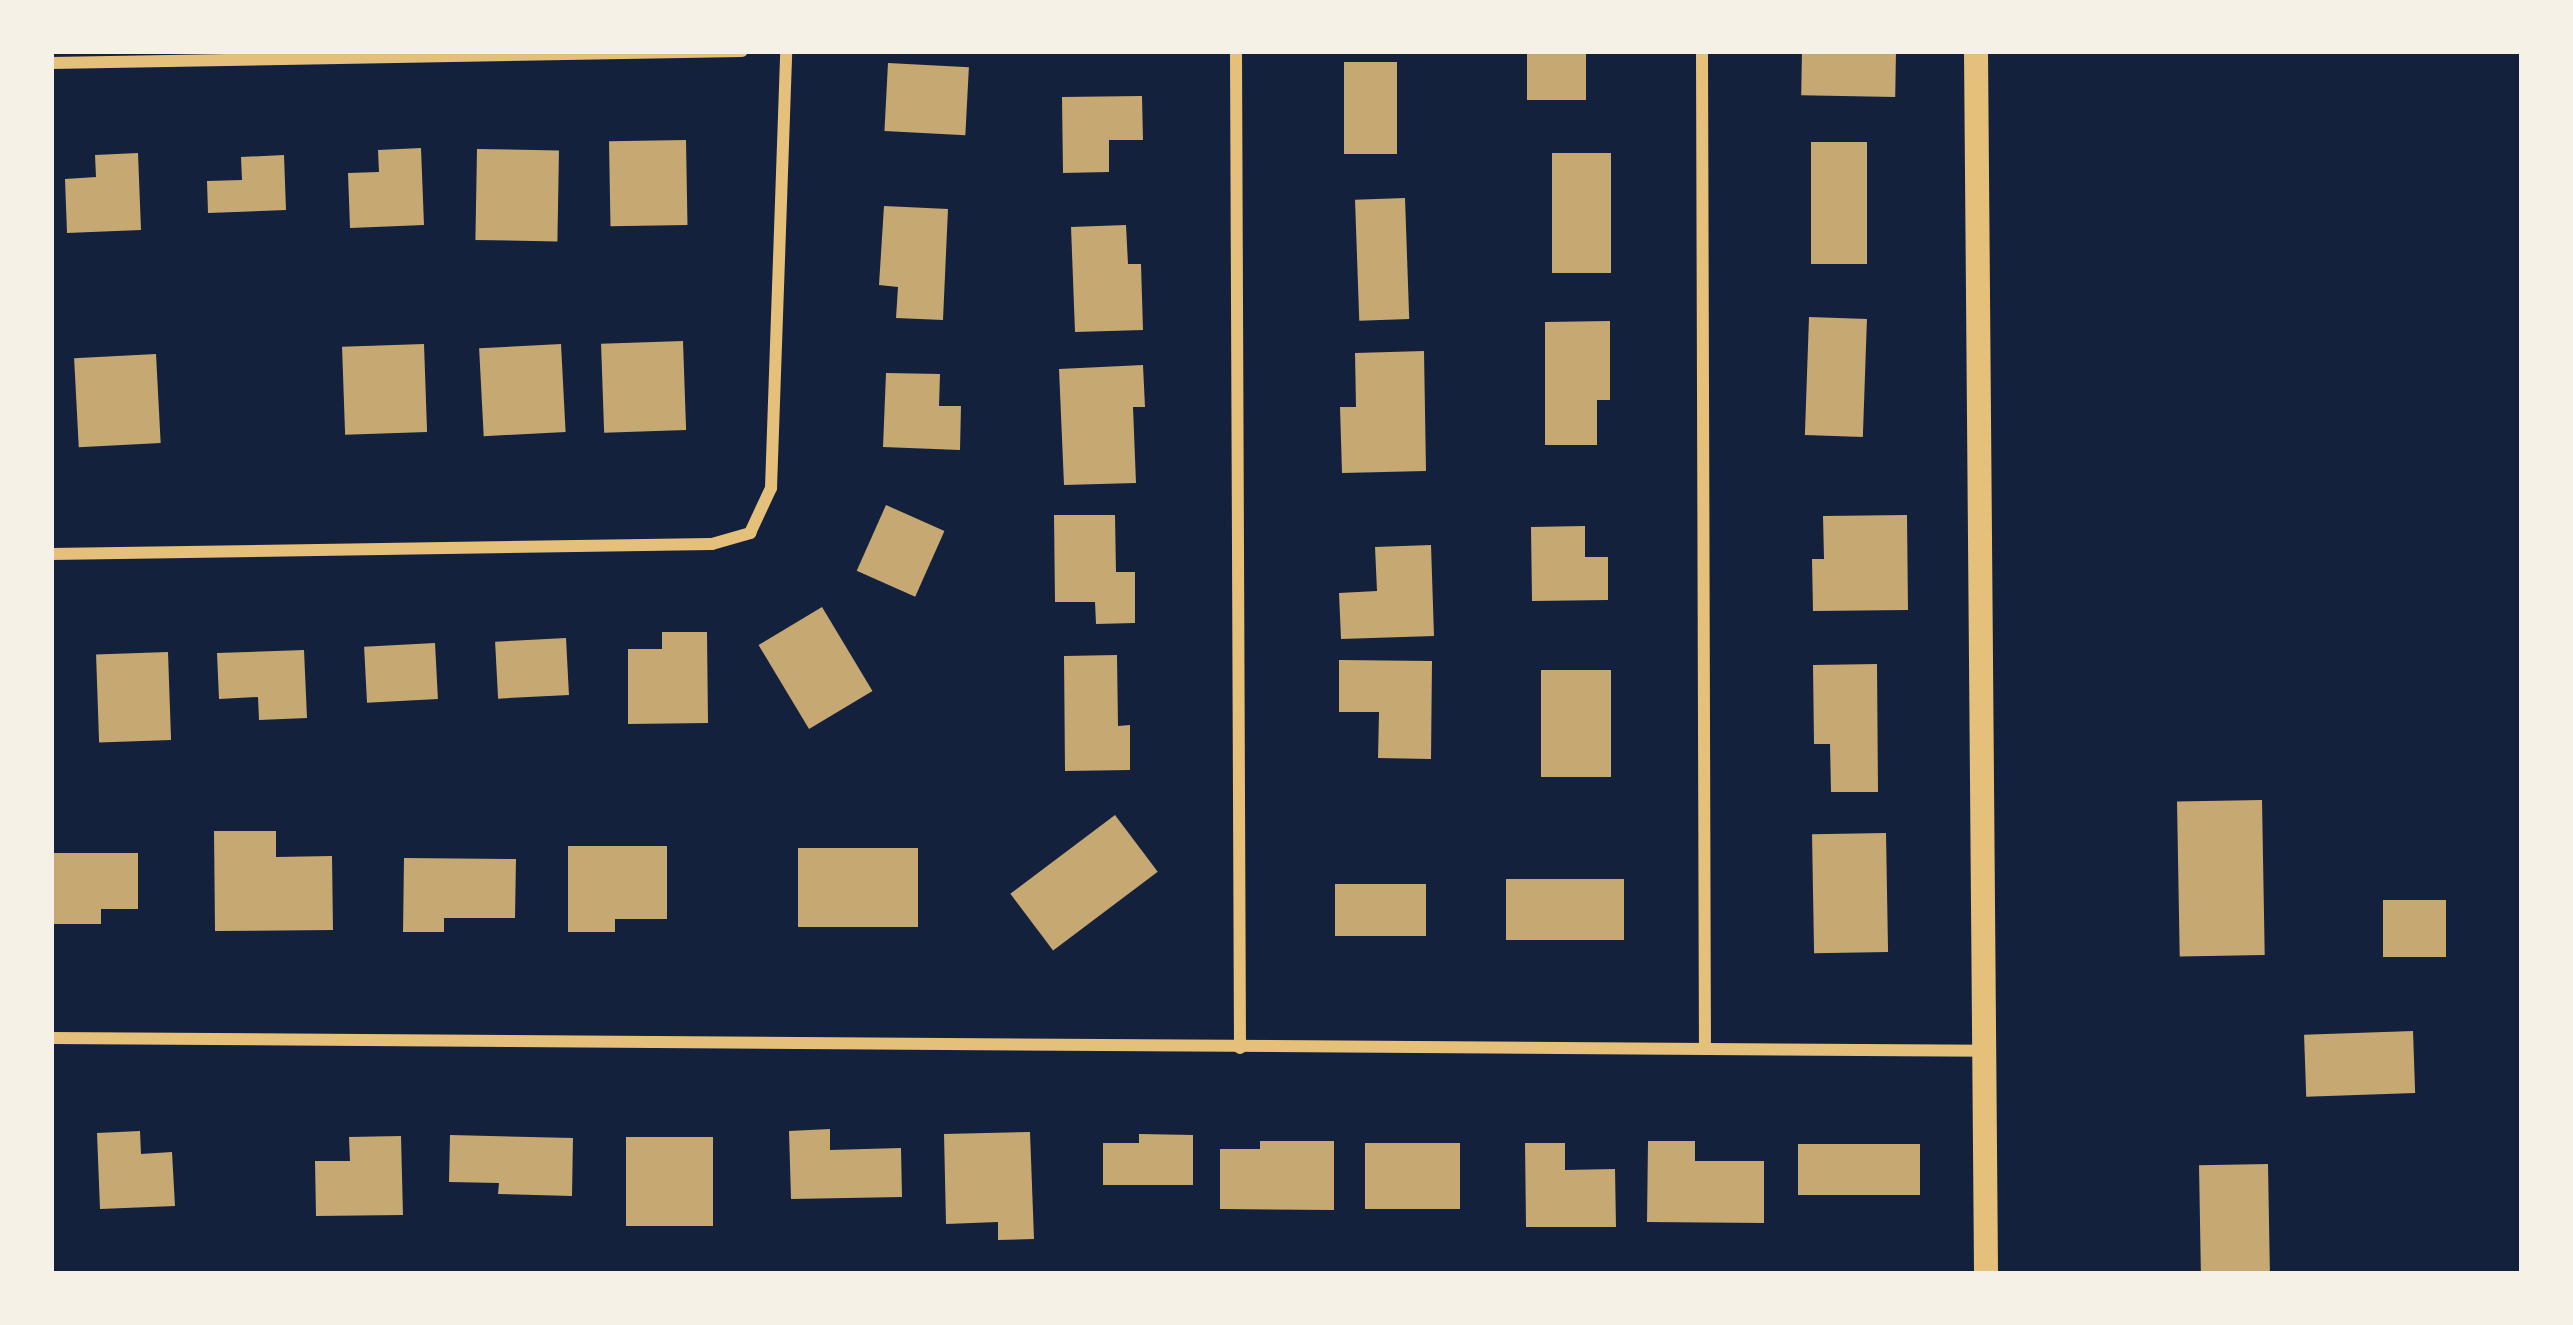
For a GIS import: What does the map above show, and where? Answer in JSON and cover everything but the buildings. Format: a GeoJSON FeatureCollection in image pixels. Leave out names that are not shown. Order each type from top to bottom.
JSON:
{"type":"FeatureCollection","features":[{"type":"Feature","properties":{"kind":"main road"},"geometry":{"type":"LineString","coordinates":[[1976,51],[1986,1274]]}},
{"type":"Feature","properties":{"kind":"street"},"geometry":{"type":"LineString","coordinates":[[51,63],[742,51]]}},
{"type":"Feature","properties":{"kind":"street"},"geometry":{"type":"LineString","coordinates":[[51,554],[712,544],[750,532],[771,488],[786,51]]}},
{"type":"Feature","properties":{"kind":"street"},"geometry":{"type":"LineString","coordinates":[[1236,51],[1240,1048]]}},
{"type":"Feature","properties":{"kind":"street"},"geometry":{"type":"LineString","coordinates":[[1702,51],[1706,1047]]}},
{"type":"Feature","properties":{"kind":"street"},"geometry":{"type":"LineString","coordinates":[[51,1038],[1987,1051]]}}]}
